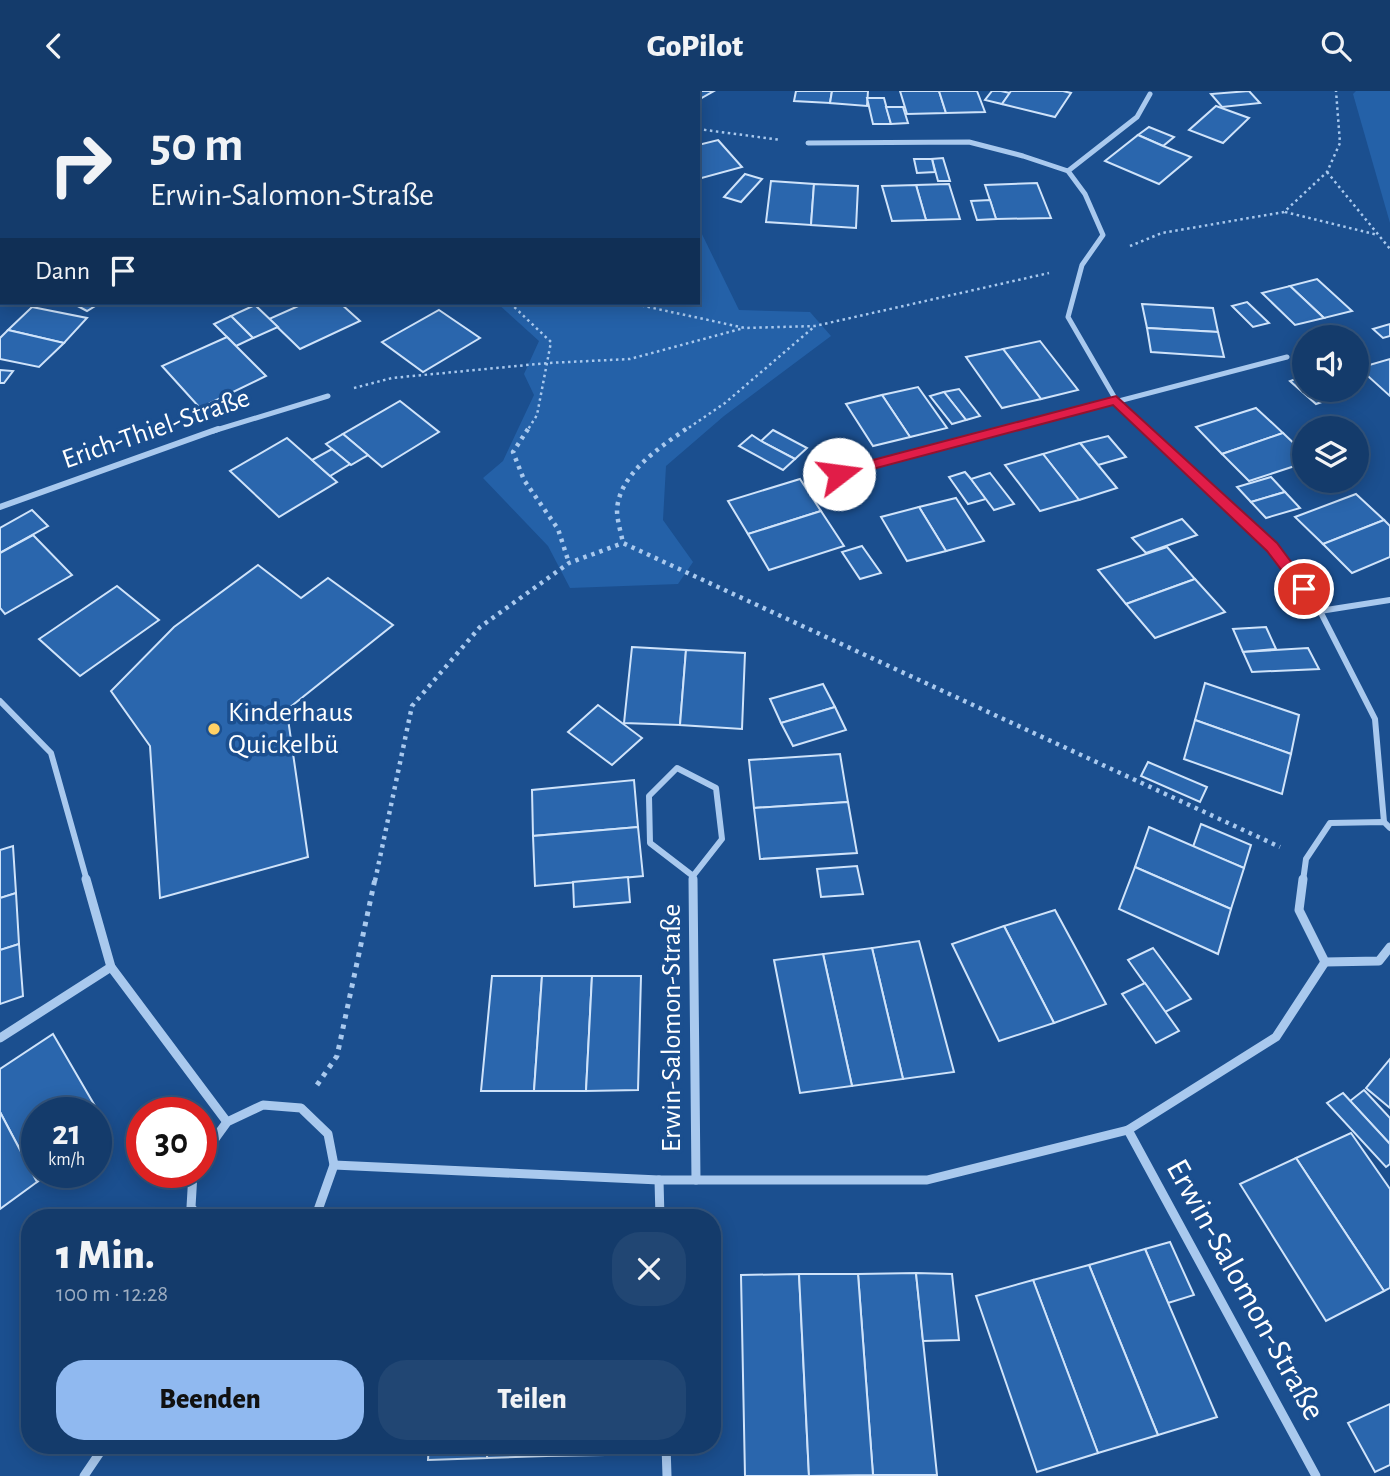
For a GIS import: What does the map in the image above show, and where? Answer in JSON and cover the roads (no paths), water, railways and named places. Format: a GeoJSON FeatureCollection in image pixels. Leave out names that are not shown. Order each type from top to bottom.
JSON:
{"type":"FeatureCollection","features":[{"type":"Feature","properties":{"kind":"street"},"geometry":{"type":"LineString","coordinates":[[1068,171],[1137,117],[1150,94]]}},
{"type":"Feature","properties":{"kind":"street"},"geometry":{"type":"LineString","coordinates":[[808,143],[969,142],[1068,171],[1085,194],[1103,235],[1082,265],[1068,317],[1116,400],[1272,547],[1320,611],[1375,719],[1387,825],[1330,823],[1306,859],[1299,910],[1325,962],[1379,961],[1390,947]]}},
{"type":"Feature","properties":{"kind":"street"},"geometry":{"type":"LineString","coordinates":[[839,474],[1287,357]]}},
{"type":"Feature","properties":{"kind":"street","name":"Erich-Thiel-Straße"},"geometry":{"type":"LineString","coordinates":[[0,507],[247,419],[328,395]]}},
{"type":"Feature","properties":{"kind":"street"},"geometry":{"type":"LineString","coordinates":[[1320,611],[1390,600]]}},
{"type":"Feature","properties":{"kind":"street"},"geometry":{"type":"LineString","coordinates":[[0,701],[51,753],[111,967],[227,1122]]}},
{"type":"Feature","properties":{"kind":"street","name":"Erwin-Salomon-Straße"},"geometry":{"type":"LineString","coordinates":[[694,876],[650,843],[649,796],[677,768],[716,788],[722,839],[694,876],[696,1180]]}},
{"type":"Feature","properties":{"kind":"street","name":"Erwin-Salomon-Straße"},"geometry":{"type":"LineString","coordinates":[[334,1165],[659,1180],[927,1180],[1128,1130],[1276,1037],[1325,962]]}},
{"type":"Feature","properties":{"kind":"street"},"geometry":{"type":"LineString","coordinates":[[0,1038],[111,967]]}},
{"type":"Feature","properties":{"kind":"street"},"geometry":{"type":"LineString","coordinates":[[217,1136],[227,1122],[263,1105],[301,1108],[328,1134],[334,1165],[318,1209]]}},
{"type":"Feature","properties":{"kind":"street","name":"Erwin-Salomon-Straße"},"geometry":{"type":"LineString","coordinates":[[1128,1130],[1316,1476]]}},
{"type":"Feature","properties":{"kind":"street","name":"Erwin-Salomon-Straße"},"geometry":{"type":"LineString","coordinates":[[659,1180],[660,1209]]}},
{"type":"Feature","properties":{"kind":"street"},"geometry":{"type":"LineString","coordinates":[[192,1188],[193,1209]]}},
{"type":"Feature","properties":{"kind":"street"},"geometry":{"type":"LineString","coordinates":[[83,1476],[99,1454]]}},
{"type":"Feature","properties":{"kind":"street"},"geometry":{"type":"LineString","coordinates":[[666,1454],[667,1476]]}},
{"type":"Feature","properties":{"kind":"place","name":"Kinderhaus Quickelbü"},"geometry":{"type":"Point","coordinates":[214,729]}}]}
